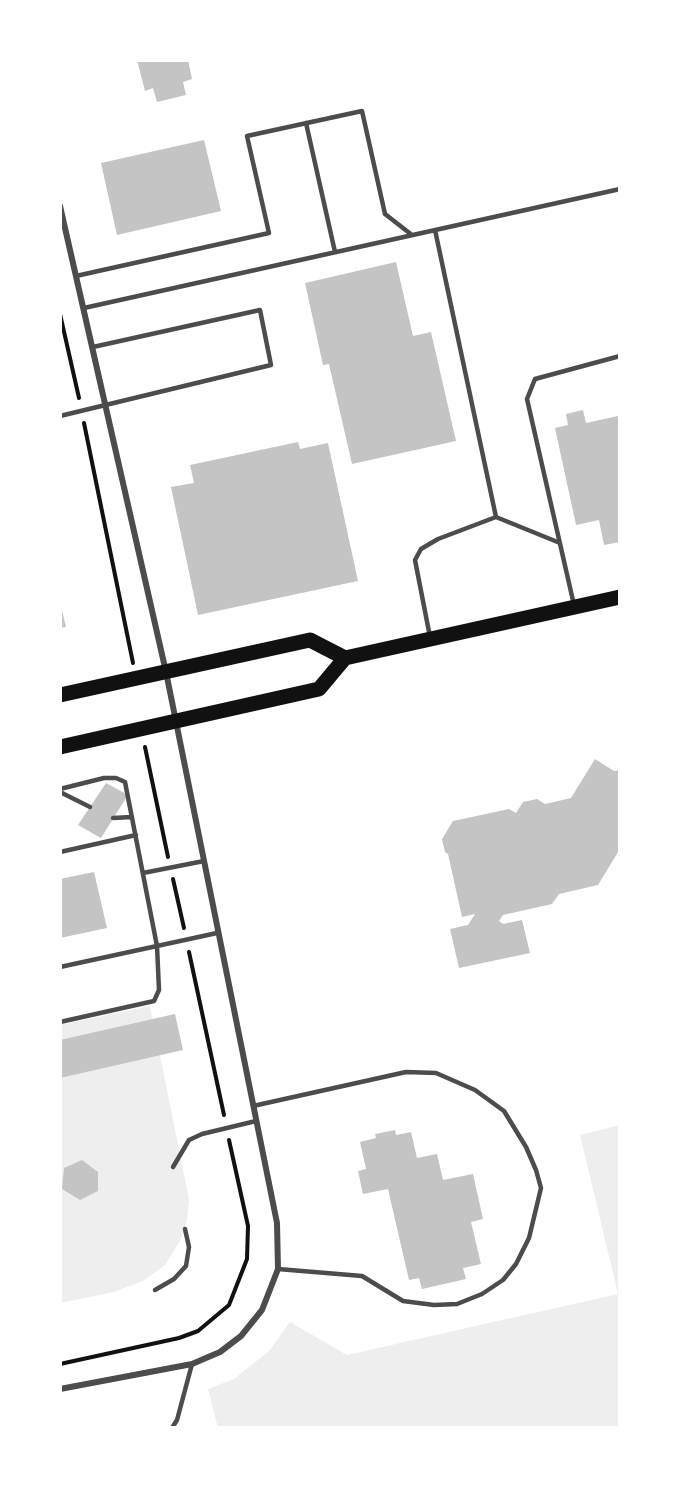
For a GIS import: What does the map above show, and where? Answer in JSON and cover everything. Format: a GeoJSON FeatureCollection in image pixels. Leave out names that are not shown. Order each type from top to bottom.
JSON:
{"type":"FeatureCollection","features":[{"type":"Feature","properties":{"kind":"main road"},"geometry":{"type":"LineString","coordinates":[[60,747],[319,689],[345,658],[620,597]]}},
{"type":"Feature","properties":{"kind":"main road"},"geometry":{"type":"LineString","coordinates":[[60,695],[310,640],[345,658]]}},
{"type":"Feature","properties":{"kind":"street"},"geometry":{"type":"LineString","coordinates":[[60,206],[166,672],[277,1223],[278,1269],[262,1310],[241,1336],[220,1352],[192,1364],[60,1389]]}},
{"type":"Feature","properties":{"kind":"lane"},"geometry":{"type":"LineString","coordinates":[[76,276],[269,233],[247,136],[362,111],[385,214],[412,235]]}},
{"type":"Feature","properties":{"kind":"lane"},"geometry":{"type":"LineString","coordinates":[[306,123],[335,252]]}},
{"type":"Feature","properties":{"kind":"lane"},"geometry":{"type":"LineString","coordinates":[[84,308],[620,189]]}},
{"type":"Feature","properties":{"kind":"lane"},"geometry":{"type":"LineString","coordinates":[[435,230],[496,517]]}},
{"type":"Feature","properties":{"kind":"lane"},"geometry":{"type":"LineString","coordinates":[[60,416],[106,403],[271,365],[260,310],[93,347]]}},
{"type":"Feature","properties":{"kind":"lane"},"geometry":{"type":"LineString","coordinates":[[574,607],[527,399],[535,379],[620,356]]}},
{"type":"Feature","properties":{"kind":"lane"},"geometry":{"type":"LineString","coordinates":[[431,639],[415,560],[421,549],[438,539],[496,517],[560,543]]}},
{"type":"Feature","properties":{"kind":"lane"},"geometry":{"type":"LineString","coordinates":[[60,790],[116,778],[125,782],[157,946],[159,990],[154,1001],[60,1022]]}},
{"type":"Feature","properties":{"kind":"lane"},"geometry":{"type":"LineString","coordinates":[[60,790],[90,807]]}},
{"type":"Feature","properties":{"kind":"lane"},"geometry":{"type":"LineString","coordinates":[[114,818],[132,817]]}},
{"type":"Feature","properties":{"kind":"lane"},"geometry":{"type":"LineString","coordinates":[[60,852],[136,834]]}},
{"type":"Feature","properties":{"kind":"lane"},"geometry":{"type":"LineString","coordinates":[[143,873],[204,861]]}},
{"type":"Feature","properties":{"kind":"lane"},"geometry":{"type":"LineString","coordinates":[[60,967],[217,933]]}},
{"type":"Feature","properties":{"kind":"lane"},"geometry":{"type":"LineString","coordinates":[[253,1106],[406,1072],[436,1073],[476,1090],[504,1111],[526,1147],[536,1170],[540,1188],[529,1238],[516,1264],[503,1280],[482,1294],[457,1304],[434,1305],[403,1301],[362,1276],[278,1269]]}},
{"type":"Feature","properties":{"kind":"lane"},"geometry":{"type":"LineString","coordinates":[[173,1167],[189,1140],[202,1134],[256,1121]]}},
{"type":"Feature","properties":{"kind":"lane"},"geometry":{"type":"LineString","coordinates":[[155,1290],[174,1279],[186,1266],[189,1247],[185,1229]]}},
{"type":"Feature","properties":{"kind":"lane"},"geometry":{"type":"LineString","coordinates":[[172,1428],[177,1420],[192,1364]]}},
{"type":"Feature","properties":{"kind":"path"},"geometry":{"type":"LineString","coordinates":[[60,314],[82,410],[130,644],[135,679]]}},
{"type":"Feature","properties":{"kind":"path"},"geometry":{"type":"LineString","coordinates":[[60,1364],[179,1338],[198,1331],[229,1305],[247,1259],[248,1226],[146,759],[142,729]]}},
{"type":"Feature","properties":{"kind":"shaded area"},"geometry":{"type":"Polygon","coordinates":[[[150,1006],[189,1199],[187,1220],[180,1241],[165,1265],[143,1281],[114,1292],[60,1303],[60,1025],[150,1006]]]}},
{"type":"Feature","properties":{"kind":"shaded area"},"geometry":{"type":"Polygon","coordinates":[[[620,1125],[620,1428],[218,1428],[208,1389],[234,1379],[269,1351],[290,1322],[347,1355],[618,1294],[580,1135],[620,1125]]]}},
{"type":"Feature","properties":{"kind":"building"},"geometry":{"type":"Polygon","coordinates":[[[137,60],[188,60],[192,79],[183,82],[186,95],[157,102],[153,88],[145,91],[137,60]]]}},
{"type":"Feature","properties":{"kind":"building"},"geometry":{"type":"Polygon","coordinates":[[[204,140],[221,211],[117,235],[101,163],[204,140]]]}},
{"type":"Feature","properties":{"kind":"building"},"geometry":{"type":"Polygon","coordinates":[[[396,262],[413,336],[431,332],[456,441],[352,464],[329,364],[323,365],[305,283],[396,262]]]}},
{"type":"Feature","properties":{"kind":"building"},"geometry":{"type":"Polygon","coordinates":[[[583,410],[586,423],[618,416],[620,425],[620,542],[604,545],[599,520],[576,525],[555,428],[568,425],[566,414],[583,410]]]}},
{"type":"Feature","properties":{"kind":"building"},"geometry":{"type":"Polygon","coordinates":[[[298,442],[300,449],[328,443],[358,581],[198,615],[171,487],[194,483],[190,465],[298,442]]]}},
{"type":"Feature","properties":{"kind":"building"},"geometry":{"type":"Polygon","coordinates":[[[60,602],[66,627],[60,628],[60,602]]]}},
{"type":"Feature","properties":{"kind":"building"},"geometry":{"type":"Polygon","coordinates":[[[595,759],[614,771],[620,770],[620,853],[618,852],[598,885],[559,894],[552,904],[503,915],[499,921],[503,924],[522,920],[530,953],[459,968],[450,929],[468,925],[475,914],[462,917],[448,854],[445,852],[442,839],[453,821],[509,809],[516,813],[523,802],[537,799],[545,804],[571,798],[595,759]]]}},
{"type":"Feature","properties":{"kind":"building"},"geometry":{"type":"Polygon","coordinates":[[[106,783],[128,795],[101,838],[78,825],[106,783]]]}},
{"type":"Feature","properties":{"kind":"building"},"geometry":{"type":"Polygon","coordinates":[[[94,872],[107,928],[60,938],[60,879],[94,872]]]}},
{"type":"Feature","properties":{"kind":"building"},"geometry":{"type":"Polygon","coordinates":[[[175,1014],[183,1050],[60,1078],[60,1040],[175,1014]]]}},
{"type":"Feature","properties":{"kind":"building"},"geometry":{"type":"Polygon","coordinates":[[[395,1130],[396,1135],[411,1132],[417,1158],[437,1154],[443,1180],[473,1174],[483,1219],[471,1222],[481,1264],[463,1268],[466,1279],[422,1289],[419,1278],[409,1280],[388,1189],[363,1194],[358,1171],[366,1169],[360,1142],[376,1138],[375,1134],[395,1130]]]}},
{"type":"Feature","properties":{"kind":"building"},"geometry":{"type":"Polygon","coordinates":[[[82,1160],[98,1172],[98,1191],[80,1200],[62,1189],[64,1168],[82,1160]]]}}]}
